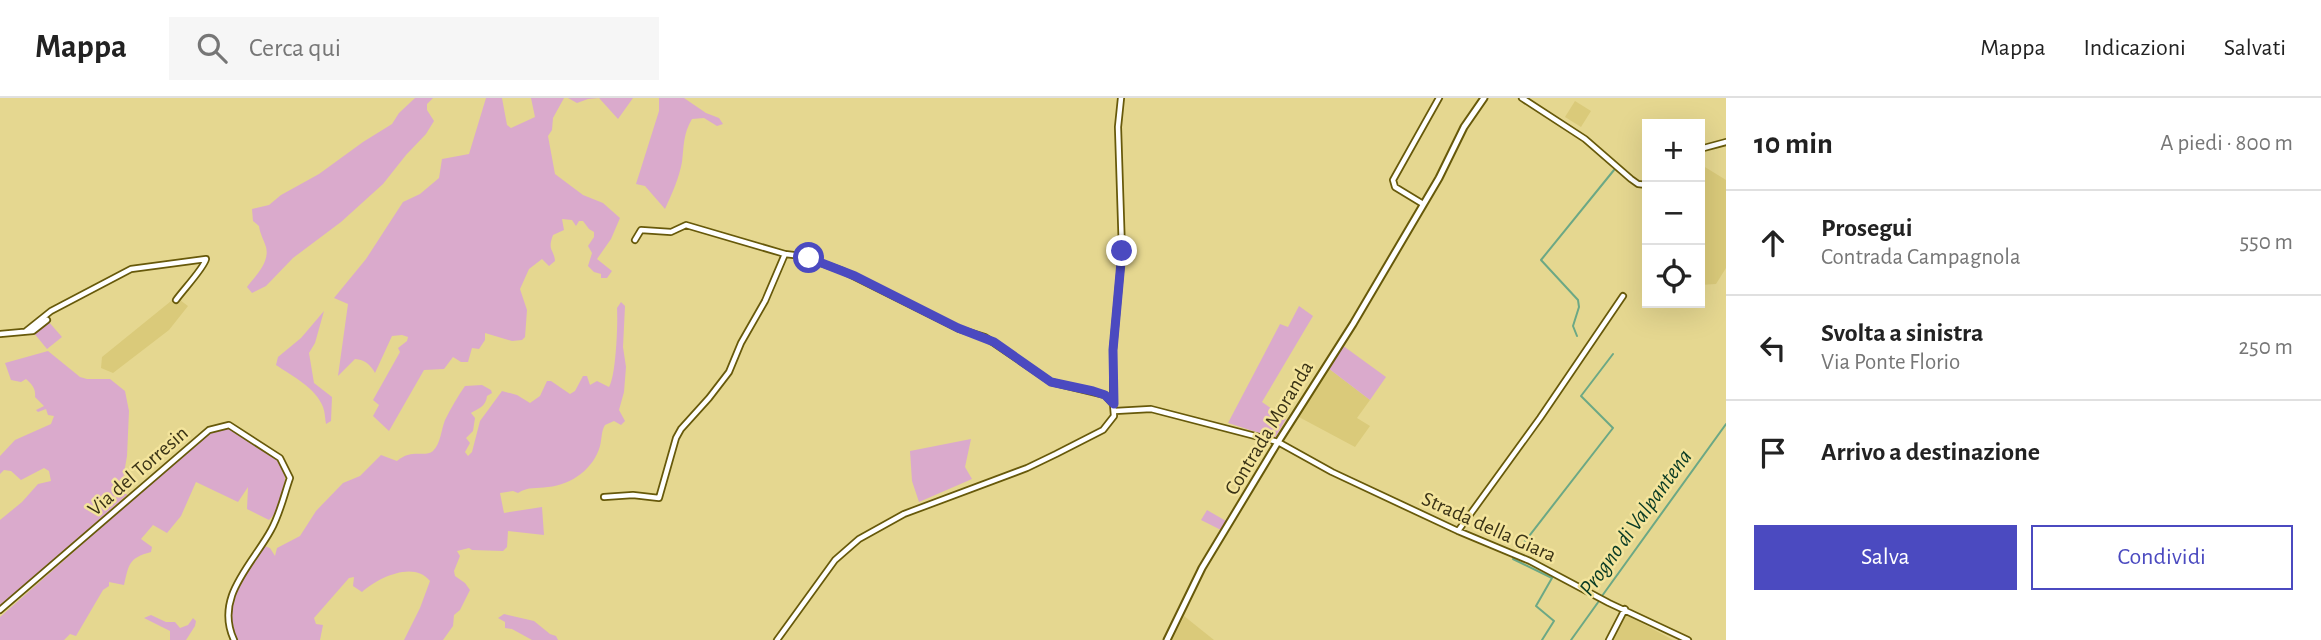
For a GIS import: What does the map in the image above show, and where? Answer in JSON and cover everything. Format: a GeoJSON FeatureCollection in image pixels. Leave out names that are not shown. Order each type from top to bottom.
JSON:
{"type":"FeatureCollection","features":[{"type":"Feature","properties":{"kind":"street"},"geometry":{"type":"LineString","coordinates":[[777,640],[835,560],[859,539],[904,514],[1027,468],[1103,429],[1112,421],[1113,350],[1122,251],[1118,127],[1121,98]]}},
{"type":"Feature","properties":{"kind":"street"},"geometry":{"type":"LineString","coordinates":[[1423,204],[1395,187],[1393,180],[1439,98]]}},
{"type":"Feature","properties":{"kind":"street"},"geometry":{"type":"LineString","coordinates":[[1474,98],[1482,100]]}},
{"type":"Feature","properties":{"kind":"street"},"geometry":{"type":"LineString","coordinates":[[1522,98],[1585,139],[1638,184],[1642,184]]}},
{"type":"Feature","properties":{"kind":"street","name":"Contrada Moranda"},"geometry":{"type":"LineString","coordinates":[[1167,640],[1202,568],[1353,324],[1439,178],[1464,127],[1482,100]]}},
{"type":"Feature","properties":{"kind":"street"},"geometry":{"type":"LineString","coordinates":[[1705,148],[1726,142]]}},
{"type":"Feature","properties":{"kind":"street"},"geometry":{"type":"LineString","coordinates":[[635,240],[640,230],[671,232],[686,225],[785,254],[809,258],[855,276],[958,328],[994,342],[1044,379],[1105,395],[1114,408]]}},
{"type":"Feature","properties":{"kind":"street"},"geometry":{"type":"LineString","coordinates":[[604,497],[633,495],[659,498],[676,438],[729,372],[785,254]]}},
{"type":"Feature","properties":{"kind":"street"},"geometry":{"type":"LineString","coordinates":[[26,331],[30,325],[51,312],[131,269],[206,259],[206,264],[176,300]]}},
{"type":"Feature","properties":{"kind":"street"},"geometry":{"type":"LineString","coordinates":[[1458,531],[1540,418],[1623,296]]}},
{"type":"Feature","properties":{"kind":"street"},"geometry":{"type":"LineString","coordinates":[[0,334],[33,331],[47,320]]}},
{"type":"Feature","properties":{"kind":"street","name":"Strada della Giara"},"geometry":{"type":"LineString","coordinates":[[1114,408],[1151,410],[1278,442],[1332,471],[1458,531],[1530,561],[1591,594],[1688,640]]}},
{"type":"Feature","properties":{"kind":"street","name":"Via del Torresin"},"geometry":{"type":"LineString","coordinates":[[0,610],[199,438],[209,430],[229,425],[280,458],[290,478],[271,531],[244,569],[231,599],[227,616],[233,640]]}},
{"type":"Feature","properties":{"kind":"street"},"geometry":{"type":"LineString","coordinates":[[1609,640],[1625,608]]}},
{"type":"Feature","properties":{"kind":"shaded area"},"geometry":{"type":"Polygon","coordinates":[[[415,98],[433,98],[427,104],[427,110],[434,121],[426,134],[383,184],[341,222],[293,258],[266,286],[252,293],[247,287],[261,269],[267,253],[259,226],[253,221],[252,209],[269,205],[281,195],[319,174],[392,124],[415,98]]]}},
{"type":"Feature","properties":{"kind":"shaded area"},"geometry":{"type":"Polygon","coordinates":[[[486,98],[502,98],[507,125],[511,128],[535,117],[531,98],[564,98],[553,118],[552,130],[548,136],[555,174],[583,195],[603,203],[620,218],[611,239],[597,259],[612,271],[607,278],[601,278],[601,274],[588,266],[592,253],[588,246],[594,232],[583,221],[579,221],[576,226],[572,220],[562,219],[564,230],[553,235],[551,244],[555,261],[549,266],[542,259],[529,269],[520,289],[527,310],[525,337],[512,341],[485,333],[485,340],[479,349],[472,348],[468,362],[461,362],[453,357],[444,369],[424,370],[389,431],[373,416],[379,405],[373,400],[400,352],[398,348],[408,337],[392,336],[375,373],[367,363],[355,359],[338,376],[348,304],[334,298],[366,259],[403,202],[420,194],[439,178],[442,159],[469,154],[486,98]]]}},
{"type":"Feature","properties":{"kind":"shaded area"},"geometry":{"type":"Polygon","coordinates":[[[568,98],[599,98],[577,103],[568,98]]]}},
{"type":"Feature","properties":{"kind":"shaded area"},"geometry":{"type":"Polygon","coordinates":[[[599,98],[633,98],[618,119],[599,98]]]}},
{"type":"Feature","properties":{"kind":"shaded area"},"geometry":{"type":"Polygon","coordinates":[[[659,98],[684,98],[706,113],[719,118],[723,124],[717,126],[704,118],[692,119],[685,135],[679,174],[665,209],[645,186],[636,184],[659,111],[659,98]]]}},
{"type":"Feature","properties":{"kind":"shaded area"},"geometry":{"type":"Polygon","coordinates":[[[1575,101],[1591,111],[1581,127],[1565,117],[1575,101]]]}},
{"type":"Feature","properties":{"kind":"shaded area"},"geometry":{"type":"Polygon","coordinates":[[[1705,167],[1726,180],[1726,268],[1716,284],[1705,285],[1705,167]]]}},
{"type":"Feature","properties":{"kind":"shaded area"},"geometry":{"type":"Polygon","coordinates":[[[176,297],[188,306],[169,330],[113,373],[101,368],[102,357],[176,297]]]}},
{"type":"Feature","properties":{"kind":"shaded area"},"geometry":{"type":"Polygon","coordinates":[[[621,302],[625,306],[623,347],[626,367],[619,410],[625,421],[621,425],[614,421],[605,425],[593,461],[573,479],[557,486],[518,493],[500,493],[504,513],[542,507],[544,535],[508,531],[507,547],[503,551],[469,548],[457,551],[460,556],[454,571],[455,576],[470,590],[460,610],[454,615],[453,626],[443,640],[404,640],[430,581],[415,572],[405,572],[377,581],[362,592],[353,586],[354,577],[349,578],[314,618],[316,624],[323,625],[320,640],[237,640],[231,613],[233,601],[236,590],[262,545],[270,548],[275,556],[277,548],[300,536],[316,511],[343,483],[360,476],[381,455],[397,461],[408,455],[433,451],[445,420],[465,386],[482,385],[492,393],[487,396],[483,405],[471,413],[475,418],[473,431],[466,438],[470,443],[465,452],[468,456],[472,452],[480,421],[502,391],[517,395],[530,403],[540,396],[547,381],[570,394],[575,391],[583,376],[587,376],[590,385],[597,381],[609,387],[615,361],[617,308],[621,302]]]}},
{"type":"Feature","properties":{"kind":"shaded area"},"geometry":{"type":"Polygon","coordinates":[[[1299,306],[1313,316],[1262,402],[1286,419],[1275,438],[1228,423],[1280,324],[1288,327],[1299,306]]]}},
{"type":"Feature","properties":{"kind":"shaded area"},"geometry":{"type":"Polygon","coordinates":[[[324,311],[315,343],[309,353],[314,383],[332,397],[331,421],[326,424],[323,407],[315,394],[276,365],[278,357],[301,338],[324,311]]]}},
{"type":"Feature","properties":{"kind":"shaded area"},"geometry":{"type":"Polygon","coordinates":[[[48,321],[62,337],[47,349],[33,332],[48,321]]]}},
{"type":"Feature","properties":{"kind":"shaded area"},"geometry":{"type":"Polygon","coordinates":[[[1342,345],[1386,377],[1370,400],[1328,368],[1342,345]]]}},
{"type":"Feature","properties":{"kind":"shaded area"},"geometry":{"type":"Polygon","coordinates":[[[48,351],[80,377],[110,379],[125,391],[129,411],[123,489],[127,495],[0,607],[0,520],[38,484],[51,481],[49,471],[44,468],[21,480],[11,471],[4,470],[0,474],[0,456],[15,440],[51,424],[54,416],[48,415],[46,409],[38,412],[36,410],[44,406],[35,397],[32,385],[26,379],[21,382],[11,380],[5,363],[48,351]]]}},
{"type":"Feature","properties":{"kind":"shaded area"},"geometry":{"type":"Polygon","coordinates":[[[1328,368],[1370,400],[1357,418],[1370,426],[1355,447],[1297,416],[1328,368]]]}},
{"type":"Feature","properties":{"kind":"shaded area"},"geometry":{"type":"Polygon","coordinates":[[[228,427],[282,462],[285,476],[283,492],[278,508],[269,520],[247,509],[248,487],[238,502],[196,482],[181,516],[167,533],[153,525],[141,539],[152,547],[151,552],[131,563],[124,585],[109,582],[76,636],[70,634],[64,640],[0,640],[0,617],[209,432],[228,427]]]}},
{"type":"Feature","properties":{"kind":"shaded area"},"geometry":{"type":"Polygon","coordinates":[[[971,439],[965,467],[972,479],[919,502],[912,481],[910,451],[971,439]]]}},
{"type":"Feature","properties":{"kind":"shaded area"},"geometry":{"type":"Polygon","coordinates":[[[1207,510],[1226,521],[1221,530],[1201,520],[1207,510]]]}},
{"type":"Feature","properties":{"kind":"shaded area"},"geometry":{"type":"Polygon","coordinates":[[[504,614],[534,621],[558,640],[532,640],[505,628],[505,622],[498,618],[504,614]]]}},
{"type":"Feature","properties":{"kind":"shaded area"},"geometry":{"type":"Polygon","coordinates":[[[1624,614],[1651,628],[1673,640],[1611,640],[1624,614]]]}},
{"type":"Feature","properties":{"kind":"shaded area"},"geometry":{"type":"Polygon","coordinates":[[[151,615],[166,622],[175,622],[180,628],[188,625],[193,618],[196,621],[186,640],[170,640],[170,631],[144,618],[151,615]]]}},
{"type":"Feature","properties":{"kind":"shaded area"},"geometry":{"type":"Polygon","coordinates":[[[1184,616],[1214,640],[1172,640],[1184,616]]]}},
{"type":"Feature","properties":{"kind":"waterway"},"geometry":{"type":"LineString","coordinates":[[1577,336],[1573,326],[1579,307],[1578,300],[1541,260],[1614,170]]}},
{"type":"Feature","properties":{"kind":"waterway"},"geometry":{"type":"LineString","coordinates":[[1519,549],[1613,428],[1581,396],[1613,354]]}},
{"type":"Feature","properties":{"kind":"waterway","name":"Progno di Valpantena"},"geometry":{"type":"LineString","coordinates":[[1602,596],[1726,424]]}},
{"type":"Feature","properties":{"kind":"waterway"},"geometry":{"type":"LineString","coordinates":[[1513,559],[1552,578],[1536,606],[1554,621],[1542,640]]}},
{"type":"Feature","properties":{"kind":"waterway","name":"Progno di Valpantena"},"geometry":{"type":"LineString","coordinates":[[1571,640],[1599,601]]}},
{"type":"Feature","properties":{"kind":"route"},"geometry":{"type":"LineString","coordinates":[[809,258],[855,276],[958,328],[994,342],[1044,379],[1105,395],[1114,404],[1113,350],[1122,251]]}}]}
